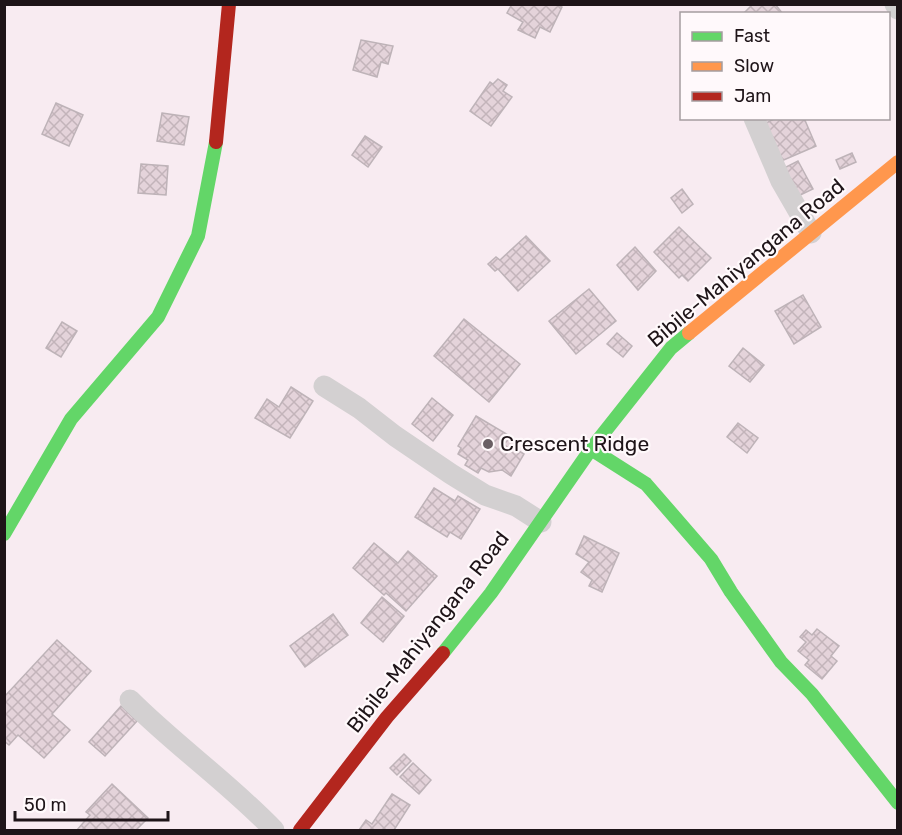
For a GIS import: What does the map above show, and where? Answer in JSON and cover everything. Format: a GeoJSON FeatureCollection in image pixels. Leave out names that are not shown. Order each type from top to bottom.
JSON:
{"type":"FeatureCollection","features":[{"type":"Feature","properties":{"kind":"street"},"geometry":{"type":"LineString","coordinates":[[4,534],[71,419],[158,317],[198,236],[216,142],[229,4]]}},
{"type":"Feature","properties":{"kind":"street"},"geometry":{"type":"LineString","coordinates":[[895,4],[897,9]]}},
{"type":"Feature","properties":{"kind":"street"},"geometry":{"type":"LineString","coordinates":[[755,120],[781,181],[811,233]]}},
{"type":"Feature","properties":{"kind":"street","name":"Bibile-Mahiyangana Road"},"geometry":{"type":"LineString","coordinates":[[300,831],[387,717],[441,656],[491,593],[591,449],[671,348],[897,162]]}},
{"type":"Feature","properties":{"kind":"street"},"geometry":{"type":"LineString","coordinates":[[324,386],[359,408],[394,436],[451,474],[485,495],[516,506],[540,522]]}},
{"type":"Feature","properties":{"kind":"street"},"geometry":{"type":"LineString","coordinates":[[591,449],[646,484],[711,559],[731,592],[781,662],[812,694],[897,803]]}},
{"type":"Feature","properties":{"kind":"street"},"geometry":{"type":"LineString","coordinates":[[130,699],[158,728],[228,786],[274,831]]}},
{"type":"Feature","properties":{"kind":"building"},"geometry":{"type":"Polygon","coordinates":[[[512,4],[557,4],[562,7],[550,32],[540,27],[535,38],[518,30],[523,22],[507,13],[512,4]]]}},
{"type":"Feature","properties":{"kind":"building"},"geometry":{"type":"Polygon","coordinates":[[[753,4],[775,4],[781,12],[745,12],[753,4]]]}},
{"type":"Feature","properties":{"kind":"building"},"geometry":{"type":"Polygon","coordinates":[[[361,40],[393,46],[388,64],[381,62],[377,77],[353,70],[361,40]]]}},
{"type":"Feature","properties":{"kind":"building"},"geometry":{"type":"Polygon","coordinates":[[[498,79],[507,85],[503,91],[512,97],[491,126],[470,111],[490,82],[493,84],[498,79]]]}},
{"type":"Feature","properties":{"kind":"building"},"geometry":{"type":"Polygon","coordinates":[[[56,103],[83,115],[69,146],[42,134],[56,103]]]}},
{"type":"Feature","properties":{"kind":"building"},"geometry":{"type":"Polygon","coordinates":[[[162,113],[189,117],[184,145],[157,141],[162,113]]]}},
{"type":"Feature","properties":{"kind":"building"},"geometry":{"type":"Polygon","coordinates":[[[772,120],[805,120],[816,146],[779,162],[762,125],[772,120]]]}},
{"type":"Feature","properties":{"kind":"building"},"geometry":{"type":"Polygon","coordinates":[[[365,136],[382,147],[368,167],[352,155],[365,136]]]}},
{"type":"Feature","properties":{"kind":"building"},"geometry":{"type":"Polygon","coordinates":[[[852,153],[856,162],[840,169],[836,160],[852,153]]]}},
{"type":"Feature","properties":{"kind":"building"},"geometry":{"type":"Polygon","coordinates":[[[798,161],[813,189],[794,198],[780,170],[798,161]]]}},
{"type":"Feature","properties":{"kind":"building"},"geometry":{"type":"Polygon","coordinates":[[[141,164],[168,166],[166,195],[138,193],[141,164]]]}},
{"type":"Feature","properties":{"kind":"building"},"geometry":{"type":"Polygon","coordinates":[[[682,189],[693,204],[682,213],[671,198],[682,189]]]}},
{"type":"Feature","properties":{"kind":"building"},"geometry":{"type":"Polygon","coordinates":[[[679,227],[711,258],[688,281],[682,275],[679,278],[654,252],[679,227]]]}},
{"type":"Feature","properties":{"kind":"building"},"geometry":{"type":"Polygon","coordinates":[[[526,236],[550,261],[518,291],[498,269],[495,271],[488,264],[496,257],[500,260],[526,236]]]}},
{"type":"Feature","properties":{"kind":"building"},"geometry":{"type":"Polygon","coordinates":[[[635,247],[656,271],[638,290],[617,265],[635,247]]]}},
{"type":"Feature","properties":{"kind":"building"},"geometry":{"type":"Polygon","coordinates":[[[589,289],[616,321],[576,354],[549,321],[589,289]]]}},
{"type":"Feature","properties":{"kind":"building"},"geometry":{"type":"Polygon","coordinates":[[[803,295],[821,327],[794,344],[775,311],[803,295]]]}},
{"type":"Feature","properties":{"kind":"building"},"geometry":{"type":"Polygon","coordinates":[[[464,319],[520,364],[489,402],[434,356],[464,319]]]}},
{"type":"Feature","properties":{"kind":"building"},"geometry":{"type":"Polygon","coordinates":[[[62,322],[77,331],[61,357],[46,348],[62,322]]]}},
{"type":"Feature","properties":{"kind":"building"},"geometry":{"type":"Polygon","coordinates":[[[617,333],[632,346],[623,357],[607,344],[617,333]]]}},
{"type":"Feature","properties":{"kind":"building"},"geometry":{"type":"Polygon","coordinates":[[[743,348],[764,365],[750,382],[729,366],[743,348]]]}},
{"type":"Feature","properties":{"kind":"building"},"geometry":{"type":"Polygon","coordinates":[[[291,387],[313,401],[290,438],[255,418],[267,399],[279,407],[291,387]]]}},
{"type":"Feature","properties":{"kind":"building"},"geometry":{"type":"Polygon","coordinates":[[[432,398],[453,415],[433,441],[412,424],[432,398]]]}},
{"type":"Feature","properties":{"kind":"building","name":"Crescent Ridge"},"geometry":{"type":"Polygon","coordinates":[[[476,416],[518,441],[514,448],[524,454],[511,476],[502,470],[489,472],[481,468],[478,473],[465,465],[468,460],[458,454],[461,448],[458,446],[476,416]]]}},
{"type":"Feature","properties":{"kind":"building"},"geometry":{"type":"Polygon","coordinates":[[[738,423],[758,438],[747,453],[727,437],[738,423]]]}},
{"type":"Feature","properties":{"kind":"building"},"geometry":{"type":"Polygon","coordinates":[[[434,488],[455,501],[458,496],[480,509],[461,539],[450,532],[447,537],[415,517],[434,488]]]}},
{"type":"Feature","properties":{"kind":"building"},"geometry":{"type":"Polygon","coordinates":[[[584,536],[619,553],[602,592],[589,586],[592,580],[581,572],[589,562],[576,554],[584,536]]]}},
{"type":"Feature","properties":{"kind":"building"},"geometry":{"type":"Polygon","coordinates":[[[374,543],[398,563],[408,551],[437,576],[406,611],[353,568],[374,543]]]}},
{"type":"Feature","properties":{"kind":"building"},"geometry":{"type":"Polygon","coordinates":[[[382,597],[404,616],[383,642],[361,623],[382,597]]]}},
{"type":"Feature","properties":{"kind":"building"},"geometry":{"type":"Polygon","coordinates":[[[333,614],[348,635],[305,667],[290,646],[333,614]]]}},
{"type":"Feature","properties":{"kind":"building"},"geometry":{"type":"Polygon","coordinates":[[[817,629],[839,646],[831,656],[837,661],[822,679],[805,665],[809,660],[798,651],[806,642],[800,637],[806,630],[812,635],[817,629]]]}},
{"type":"Feature","properties":{"kind":"building"},"geometry":{"type":"Polygon","coordinates":[[[57,640],[91,671],[52,714],[70,730],[44,758],[18,735],[9,745],[4,741],[4,697],[57,640]]]}},
{"type":"Feature","properties":{"kind":"building"},"geometry":{"type":"Polygon","coordinates":[[[121,706],[137,721],[105,756],[89,742],[121,706]]]}},
{"type":"Feature","properties":{"kind":"building"},"geometry":{"type":"Polygon","coordinates":[[[404,754],[411,761],[397,775],[390,768],[404,754]]]}},
{"type":"Feature","properties":{"kind":"building"},"geometry":{"type":"Polygon","coordinates":[[[413,763],[431,780],[419,794],[400,777],[413,763]]]}},
{"type":"Feature","properties":{"kind":"building"},"geometry":{"type":"Polygon","coordinates":[[[112,784],[148,818],[136,830],[77,830],[90,815],[86,812],[112,784]]]}},
{"type":"Feature","properties":{"kind":"building"},"geometry":{"type":"Polygon","coordinates":[[[392,794],[410,805],[394,830],[359,830],[366,820],[372,824],[392,794]]]}},
{"type":"Feature","properties":{"kind":"traffic: fast"},"geometry":{"type":"LineString","coordinates":[[4,534],[71,419],[158,317],[198,236],[216,142]]}},
{"type":"Feature","properties":{"kind":"traffic: fast"},"geometry":{"type":"LineString","coordinates":[[443,653],[491,593],[591,449],[671,348],[689,333]]}},
{"type":"Feature","properties":{"kind":"traffic: fast"},"geometry":{"type":"LineString","coordinates":[[591,449],[646,484],[711,559],[731,592],[781,662],[812,694],[898,803]]}},
{"type":"Feature","properties":{"kind":"traffic: slow"},"geometry":{"type":"LineString","coordinates":[[689,333],[898,162]]}},
{"type":"Feature","properties":{"kind":"traffic: jam"},"geometry":{"type":"LineString","coordinates":[[216,142],[229,4]]}},
{"type":"Feature","properties":{"kind":"traffic: jam"},"geometry":{"type":"LineString","coordinates":[[300,830],[387,717],[443,653]]}},
{"type":"Feature","properties":{"kind":"place","name":"Crescent Ridge"},"geometry":{"type":"Point","coordinates":[488,444]}}]}
